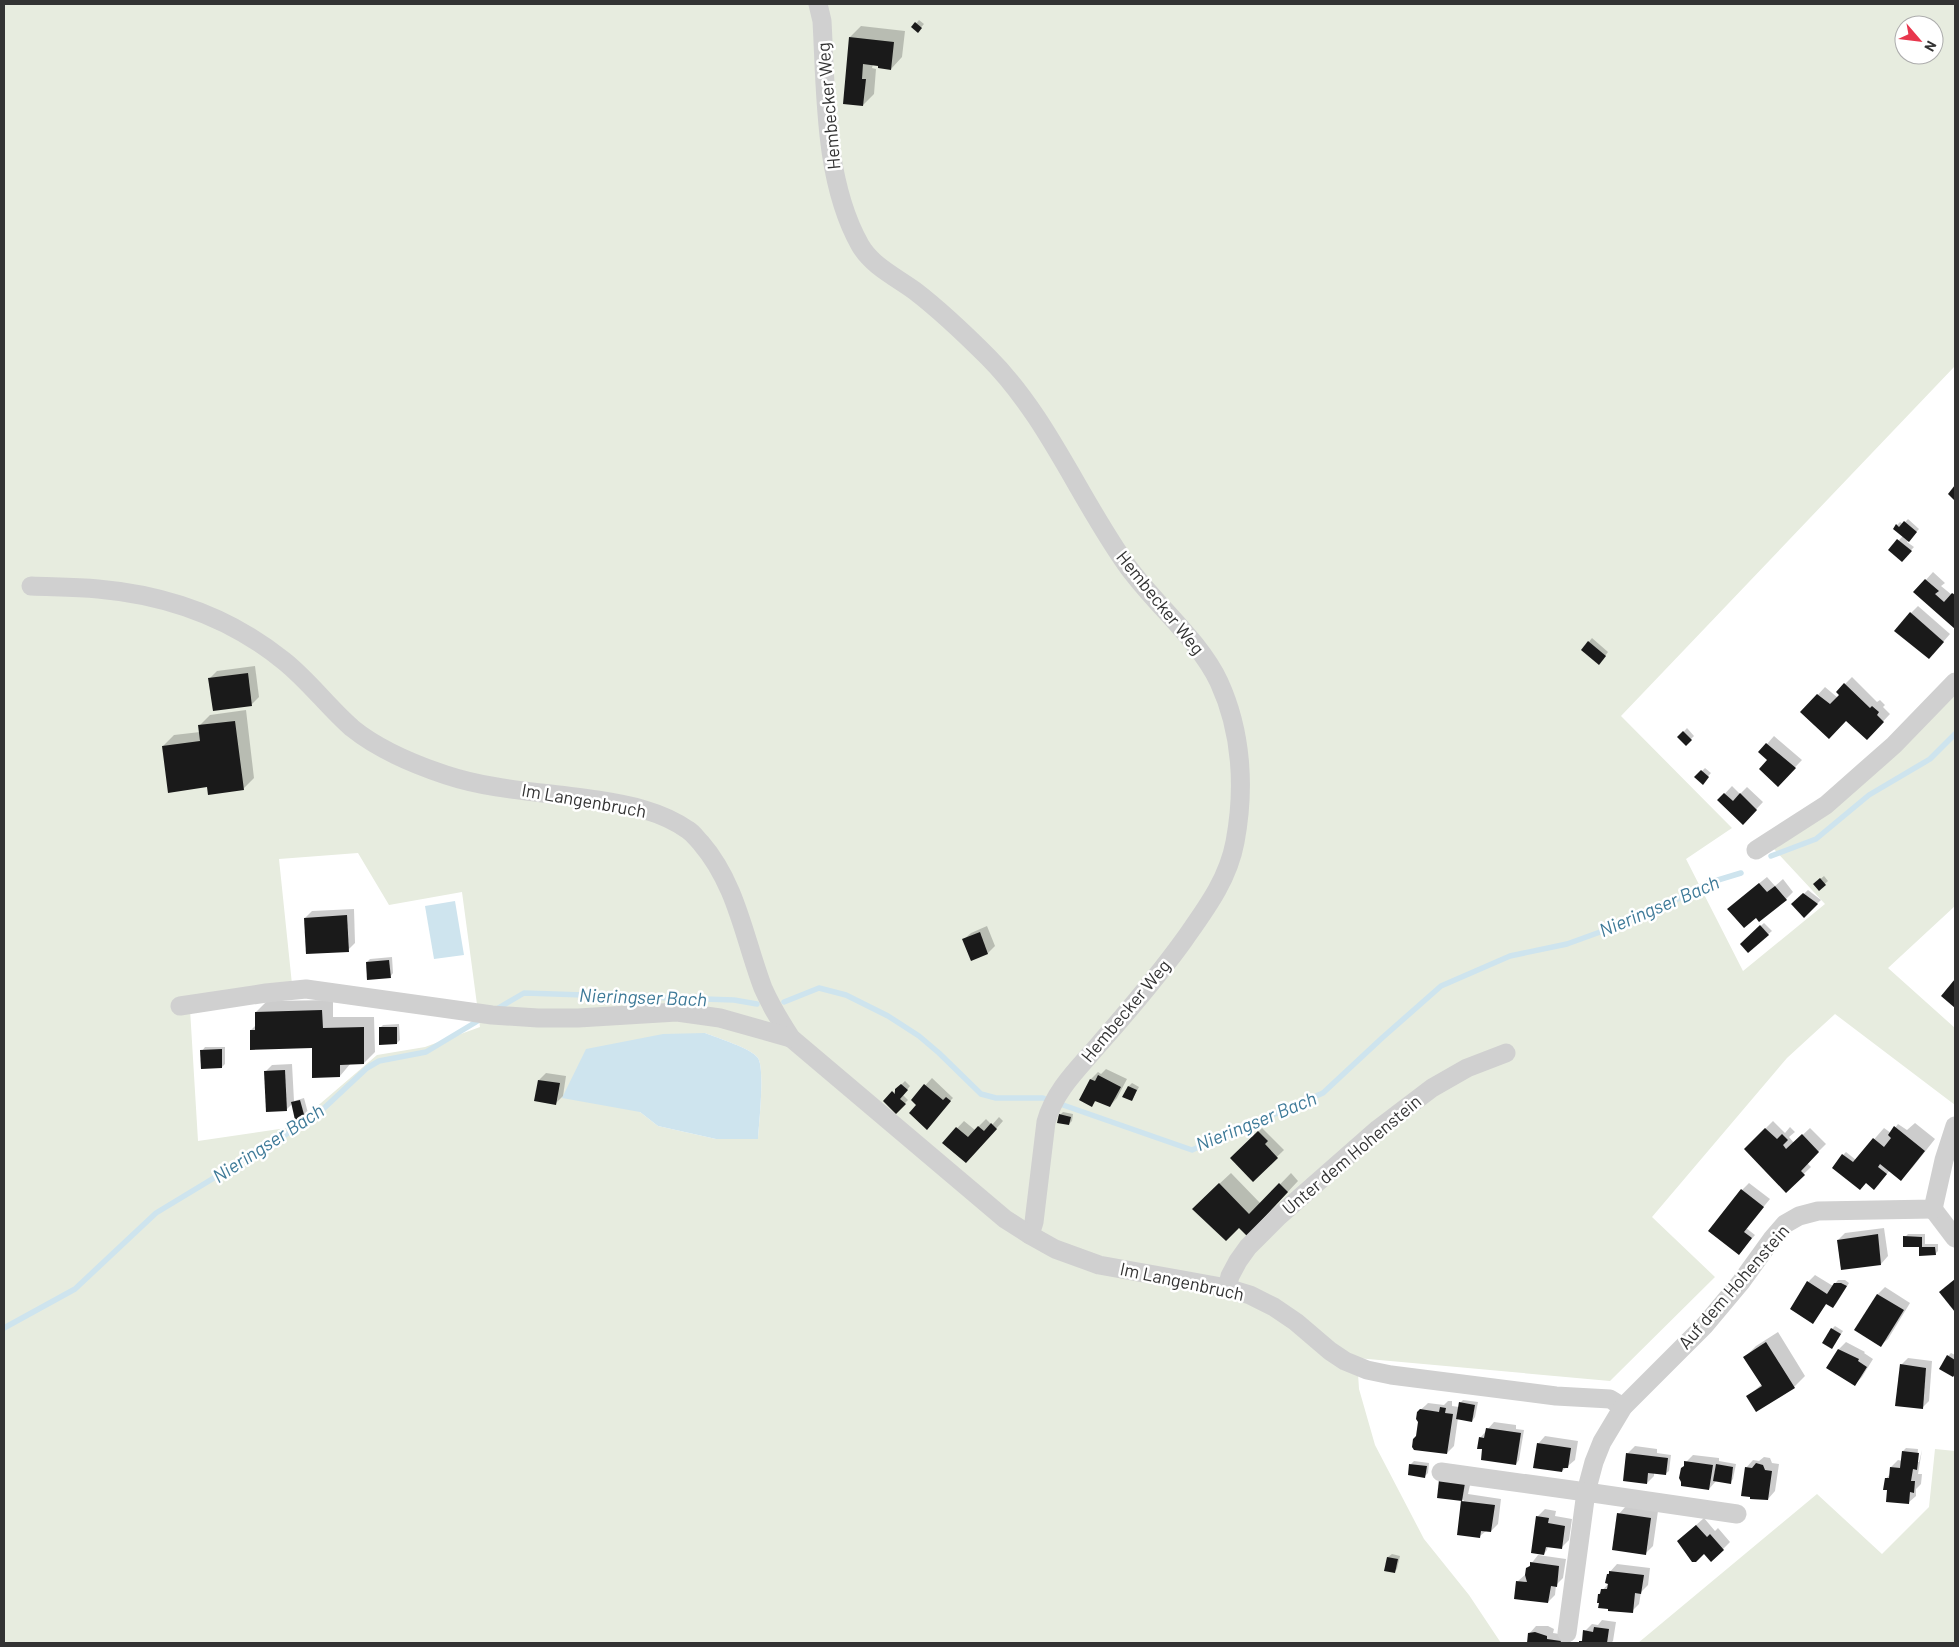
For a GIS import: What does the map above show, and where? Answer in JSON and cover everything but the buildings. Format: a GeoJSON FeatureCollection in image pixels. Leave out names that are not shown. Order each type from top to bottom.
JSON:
{"type":"FeatureCollection","features":[{"type":"Feature","properties":{"kind":"street","name":"Hembecker Weg"},"geometry":{"type":"LineString","coordinates":[[818,4],[822,21],[828,122],[834,168],[848,216],[860,245],[866,255],[912,289],[963,333],[1000,370],[1016,390],[1050,439],[1097,520],[1129,568],[1204,658],[1218,680],[1229,709],[1238,745],[1242,795],[1228,866],[1216,892],[1168,962],[1053,1101],[1044,1136],[1034,1222],[1030,1235]]}},
{"type":"Feature","properties":{"kind":"street","name":"Im Langenbruch"},"geometry":{"type":"LineString","coordinates":[[31,586],[99,589],[155,598],[192,609],[255,639],[305,678],[352,727],[383,749],[413,763],[448,776],[494,786],[633,806],[665,817],[689,830],[719,867],[732,893],[762,985],[773,1012],[791,1038],[1005,1219],[1055,1249],[1100,1265],[1227,1288],[1250,1295],[1274,1307],[1296,1322],[1330,1351],[1345,1361],[1367,1370],[1391,1375],[1556,1396],[1610,1399],[1623,1407]]}},
{"type":"Feature","properties":{"kind":"street"},"geometry":{"type":"LineString","coordinates":[[1756,850],[1826,805],[1894,745],[1955,682]]}},
{"type":"Feature","properties":{"kind":"street","name":"Im Langenbruch"},"geometry":{"type":"LineString","coordinates":[[180,1006],[306,989],[492,1016],[578,1018],[677,1012],[720,1018],[791,1038]]}},
{"type":"Feature","properties":{"kind":"street","name":"Unter dem Hohenstein"},"geometry":{"type":"LineString","coordinates":[[1227,1288],[1238,1261],[1248,1247],[1279,1216],[1378,1129],[1432,1088],[1467,1068],[1506,1053]]}},
{"type":"Feature","properties":{"kind":"street"},"geometry":{"type":"LineString","coordinates":[[1955,1126],[1944,1160],[1933,1209],[1955,1238]]}},
{"type":"Feature","properties":{"kind":"street","name":"Auf dem Hohenstein"},"geometry":{"type":"LineString","coordinates":[[1567,1634],[1586,1492],[1594,1462],[1602,1442],[1623,1407],[1704,1325],[1741,1282],[1785,1224],[1799,1216],[1818,1211],[1933,1209]]}},
{"type":"Feature","properties":{"kind":"street"},"geometry":{"type":"LineString","coordinates":[[1441,1472],[1737,1514]]}},
{"type":"Feature","properties":{"kind":"shaded area"},"geometry":{"type":"Polygon","coordinates":[[[4,4],[1955,4],[1955,366],[1621,716],[1732,828],[1686,859],[1743,971],[1825,904],[1773,848],[1955,692],[1955,906],[1888,968],[1955,1028],[1955,1105],[1835,1014],[1787,1058],[1652,1217],[1715,1277],[1610,1381],[1357,1358],[1359,1389],[1375,1445],[1424,1539],[1469,1595],[1501,1643],[4,1643],[4,4]],[[358,853],[279,859],[293,994],[190,1009],[198,1141],[293,1127],[377,1055],[425,1047],[480,1027],[462,892],[389,905],[358,853]],[[705,1033],[640,1112],[658,1126],[716,1139],[758,1139],[761,1073],[758,1058],[741,1047],[705,1033]]]}},
{"type":"Feature","properties":{"kind":"shaded area"},"geometry":{"type":"Polygon","coordinates":[[[1935,1449],[1955,1451],[1955,1643],[1638,1643],[1817,1494],[1882,1554],[1929,1507],[1935,1449]]]}},
{"type":"Feature","properties":{"kind":"water"},"geometry":{"type":"Polygon","coordinates":[[[455,901],[464,955],[434,959],[425,906],[455,901]]]}},
{"type":"Feature","properties":{"kind":"water"},"geometry":{"type":"Polygon","coordinates":[[[705,1033],[741,1047],[758,1058],[761,1084],[758,1139],[716,1139],[658,1126],[640,1112],[562,1098],[586,1049],[663,1034],[705,1033]]]}},
{"type":"Feature","properties":{"kind":"waterway","name":"Nieringser Bach"},"geometry":{"type":"LineString","coordinates":[[1771,856],[1816,839],[1869,795],[1930,759],[1955,734]]}},
{"type":"Feature","properties":{"kind":"waterway","name":"Nieringser Bach"},"geometry":{"type":"LineString","coordinates":[[784,1002],[819,988],[846,995],[888,1016],[919,1036],[981,1094],[996,1098],[1043,1098],[1192,1150],[1323,1093],[1441,986],[1510,956],[1567,944],[1647,915],[1708,883],[1741,873]]}},
{"type":"Feature","properties":{"kind":"waterway","name":"Nieringser Bach"},"geometry":{"type":"LineString","coordinates":[[495,1010],[524,993],[734,1000],[757,1004]]}},
{"type":"Feature","properties":{"kind":"waterway","name":"Nieringser Bach"},"geometry":{"type":"LineString","coordinates":[[4,1328],[75,1289],[156,1213],[295,1129],[321,1111],[367,1068],[379,1061],[426,1052],[481,1019]]}}]}
